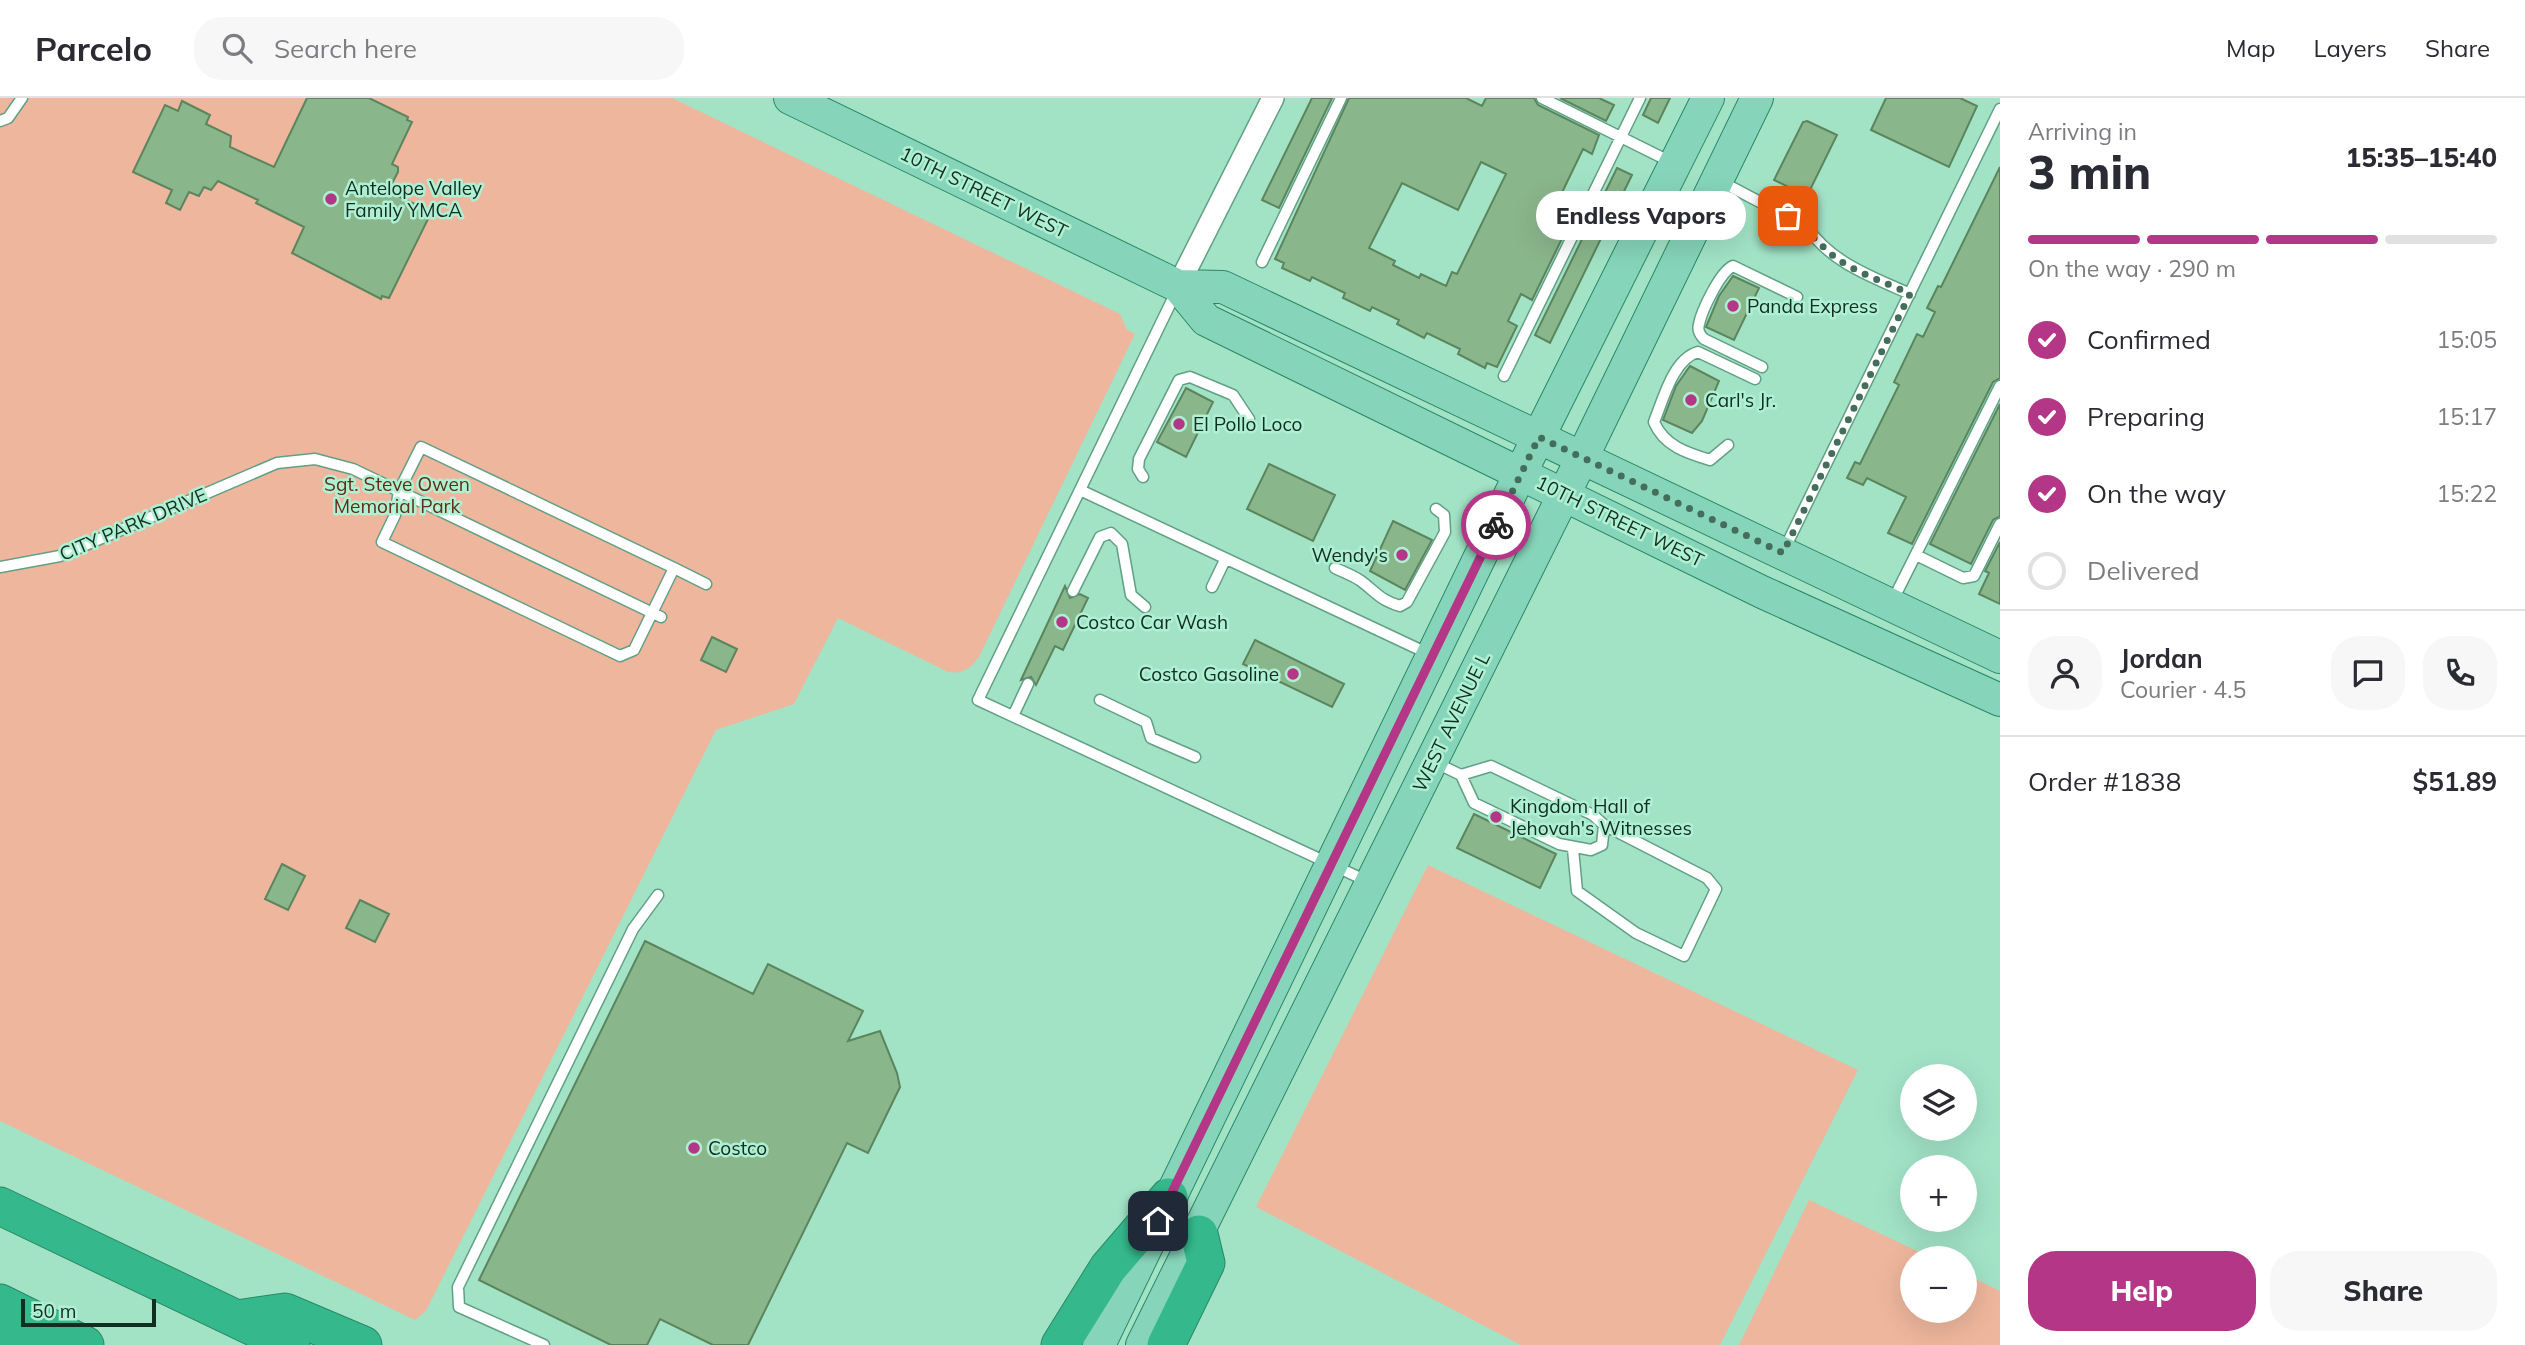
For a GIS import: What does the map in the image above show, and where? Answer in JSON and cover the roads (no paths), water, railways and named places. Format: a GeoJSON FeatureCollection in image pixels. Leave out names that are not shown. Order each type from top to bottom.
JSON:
{"type":"FeatureCollection","features":[{"type":"Feature","properties":{"kind":"highway"},"geometry":{"type":"LineString","coordinates":[[1060,1345],[1108,1268],[1169,1196]]}},
{"type":"Feature","properties":{"kind":"highway"},"geometry":{"type":"LineString","coordinates":[[0,1206],[291,1345]]}},
{"type":"Feature","properties":{"kind":"highway"},"geometry":{"type":"LineString","coordinates":[[1166,1345],[1206,1263],[1199,1234]]}},
{"type":"Feature","properties":{"kind":"highway"},"geometry":{"type":"LineString","coordinates":[[0,1303],[85,1345]]}},
{"type":"Feature","properties":{"kind":"highway"},"geometry":{"type":"LineString","coordinates":[[237,1319],[285,1312],[363,1345]]}},
{"type":"Feature","properties":{"kind":"highway"},"geometry":{"type":"LineString","coordinates":[[0,1331],[24,1345]]}},
{"type":"Feature","properties":{"kind":"main road","name":"10TH STREET WEST"},"geometry":{"type":"LineString","coordinates":[[790,98],[1178,286],[1223,287],[2000,657]]}},
{"type":"Feature","properties":{"kind":"main road"},"geometry":{"type":"LineString","coordinates":[[1099,1345],[1521,472],[1708,98]]}},
{"type":"Feature","properties":{"kind":"main road","name":"WEST AVENUE L"},"geometry":{"type":"LineString","coordinates":[[1142,1345],[1582,458],[1756,98]]}},
{"type":"Feature","properties":{"kind":"main road","name":"10TH STREET WEST"},"geometry":{"type":"LineString","coordinates":[[1178,286],[1206,320],[1762,592],[2000,700]]}},
{"type":"Feature","properties":{"kind":"street"},"geometry":{"type":"LineString","coordinates":[[1178,286],[1273,98]]}},
{"type":"Feature","properties":{"kind":"lane"},"geometry":{"type":"LineString","coordinates":[[0,121],[8,117],[22,98]]}},
{"type":"Feature","properties":{"kind":"lane"},"geometry":{"type":"LineString","coordinates":[[1262,262],[1341,98]]}},
{"type":"Feature","properties":{"kind":"lane"},"geometry":{"type":"LineString","coordinates":[[1542,98],[1675,164]]}},
{"type":"Feature","properties":{"kind":"lane"},"geometry":{"type":"LineString","coordinates":[[1504,376],[1640,98]]}},
{"type":"Feature","properties":{"kind":"lane"},"geometry":{"type":"LineString","coordinates":[[1783,553],[2000,109]]}},
{"type":"Feature","properties":{"kind":"lane"},"geometry":{"type":"LineString","coordinates":[[1718,180],[1798,222],[1839,261],[1910,294]]}},
{"type":"Feature","properties":{"kind":"lane"},"geometry":{"type":"LineString","coordinates":[[1762,367],[1704,339],[1699,333],[1699,324],[1717,281],[1733,266],[1797,297]]}},
{"type":"Feature","properties":{"kind":"lane"},"geometry":{"type":"LineString","coordinates":[[1178,286],[978,700],[1371,884]]}},
{"type":"Feature","properties":{"kind":"lane"},"geometry":{"type":"LineString","coordinates":[[1728,445],[1710,460],[1691,454],[1659,435],[1654,422],[1681,362],[1690,354],[1698,352],[1755,380]]}},
{"type":"Feature","properties":{"kind":"lane"},"geometry":{"type":"LineString","coordinates":[[1143,477],[1138,469],[1139,459],[1179,380],[1190,377],[1233,396],[1249,419]]}},
{"type":"Feature","properties":{"kind":"lane"},"geometry":{"type":"LineString","coordinates":[[1891,605],[1918,556],[2000,386]]}},
{"type":"Feature","properties":{"kind":"lane"},"geometry":{"type":"LineString","coordinates":[[674,568],[657,615],[634,650],[620,656],[382,542],[395,515],[399,491],[421,447],[674,568],[706,584]]}},
{"type":"Feature","properties":{"kind":"lane","name":"CITY PARK DRIVE"},"geometry":{"type":"LineString","coordinates":[[0,568],[60,556],[262,469],[292,460],[328,460],[399,491],[657,615]]}},
{"type":"Feature","properties":{"kind":"lane"},"geometry":{"type":"LineString","coordinates":[[1080,491],[1432,656]]}},
{"type":"Feature","properties":{"kind":"lane"},"geometry":{"type":"LineString","coordinates":[[1335,568],[1361,581],[1374,595],[1388,603],[1400,606],[1407,603],[1445,532],[1444,515],[1436,509]]}},
{"type":"Feature","properties":{"kind":"lane"},"geometry":{"type":"LineString","coordinates":[[1918,556],[1963,578],[1974,576],[2000,524]]}},
{"type":"Feature","properties":{"kind":"lane"},"geometry":{"type":"LineString","coordinates":[[1073,591],[1100,537],[1111,533],[1122,544],[1131,595],[1145,607]]}},
{"type":"Feature","properties":{"kind":"lane"},"geometry":{"type":"LineString","coordinates":[[1212,587],[1225,560]]}},
{"type":"Feature","properties":{"kind":"lane"},"geometry":{"type":"LineString","coordinates":[[1013,716],[1028,684]]}},
{"type":"Feature","properties":{"kind":"lane"},"geometry":{"type":"LineString","coordinates":[[1100,699],[1146,722],[1151,737],[1195,757]]}},
{"type":"Feature","properties":{"kind":"lane"},"geometry":{"type":"LineString","coordinates":[[1432,761],[1461,775],[1474,803],[1573,849],[1591,850],[1602,845],[1604,825]]}},
{"type":"Feature","properties":{"kind":"lane"},"geometry":{"type":"LineString","coordinates":[[1461,775],[1490,766],[1594,815],[1604,825],[1707,878],[1716,889],[1684,956],[1636,933],[1577,891],[1573,849]]}},
{"type":"Feature","properties":{"kind":"lane"},"geometry":{"type":"LineString","coordinates":[[544,1345],[459,1307],[458,1287],[633,929],[658,895]]}},
{"type":"Feature","properties":{"kind":"place","name":"Antelope Valley Family YMCA"},"geometry":{"type":"Point","coordinates":[331,199]}},
{"type":"Feature","properties":{"kind":"place","name":"Endless Vapors"},"geometry":{"type":"Point","coordinates":[1788,216]}},
{"type":"Feature","properties":{"kind":"place","name":"Panda Express"},"geometry":{"type":"Point","coordinates":[1733,306]}},
{"type":"Feature","properties":{"kind":"place","name":"Carl's Jr."},"geometry":{"type":"Point","coordinates":[1691,400]}},
{"type":"Feature","properties":{"kind":"place","name":"El Pollo Loco"},"geometry":{"type":"Point","coordinates":[1179,424]}},
{"type":"Feature","properties":{"kind":"place","name":"Wendy's"},"geometry":{"type":"Point","coordinates":[1402,555]}},
{"type":"Feature","properties":{"kind":"place","name":"Costco Car Wash"},"geometry":{"type":"Point","coordinates":[1062,622]}},
{"type":"Feature","properties":{"kind":"place","name":"Costco Gasoline"},"geometry":{"type":"Point","coordinates":[1293,674]}},
{"type":"Feature","properties":{"kind":"place","name":"Kingdom Hall of Jehovah's Witnesses"},"geometry":{"type":"Point","coordinates":[1496,817]}},
{"type":"Feature","properties":{"kind":"place","name":"Costco"},"geometry":{"type":"Point","coordinates":[694,1148]}},
{"type":"Feature","properties":{"kind":"park label","name":"Sgt. Steve Owen Memorial Park"},"geometry":{"type":"Point","coordinates":[397,495]}}]}
